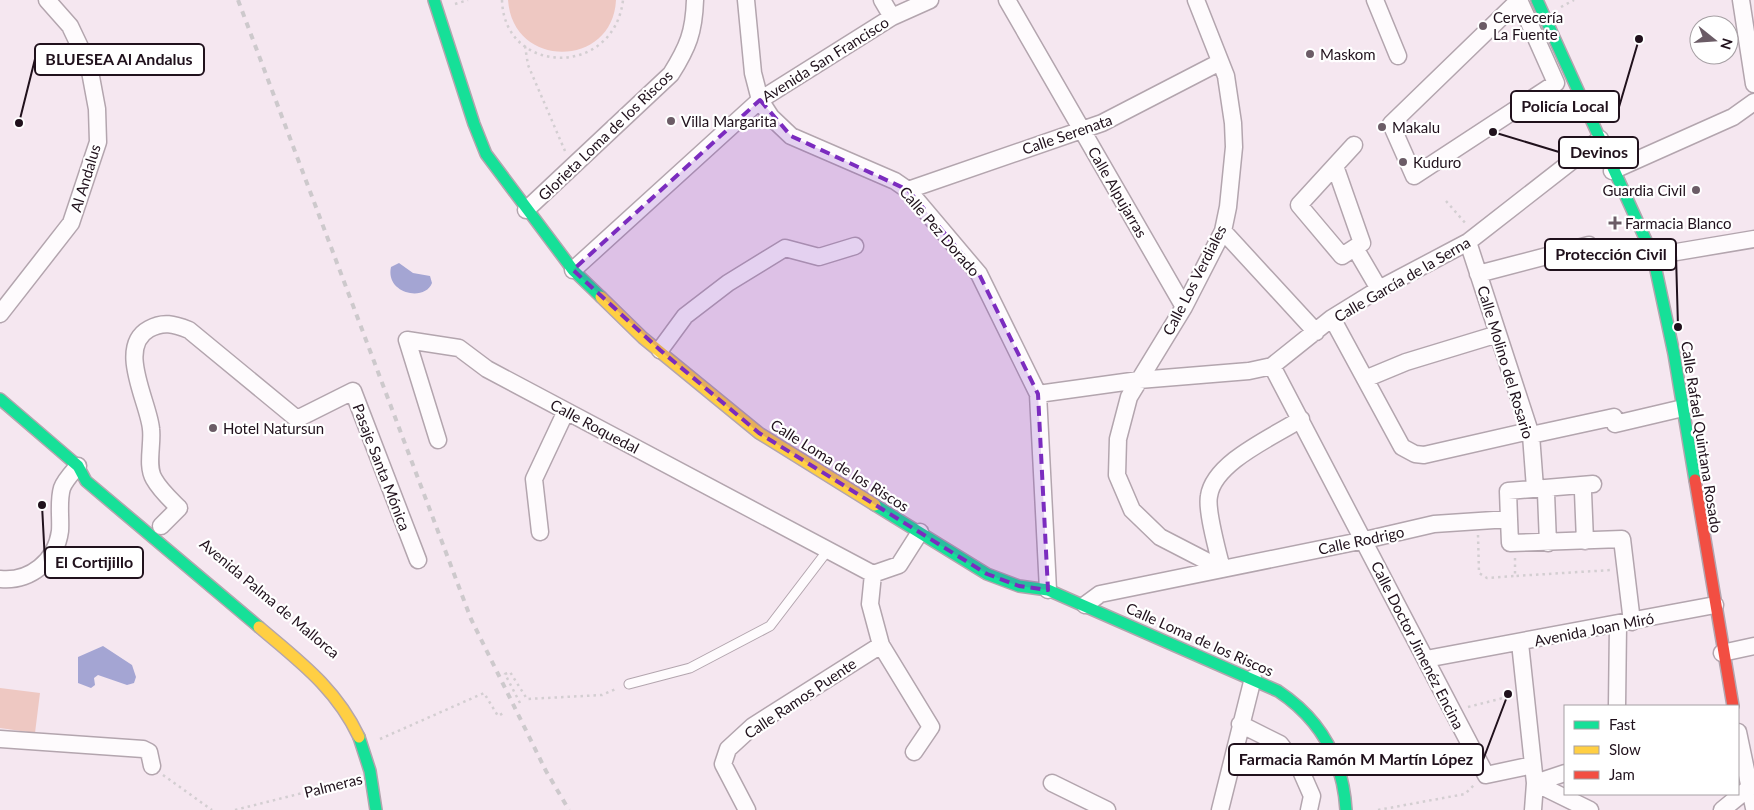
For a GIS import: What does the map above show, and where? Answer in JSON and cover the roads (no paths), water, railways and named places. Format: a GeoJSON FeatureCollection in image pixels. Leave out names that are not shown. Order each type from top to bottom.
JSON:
{"type":"FeatureCollection","features":[{"type":"Feature","properties":{"kind":"street","name":"Al Andalus"},"geometry":{"type":"LineString","coordinates":[[0,314],[71,223],[98,142],[97,109],[88,66],[70,26],[47,0]]}},
{"type":"Feature","properties":{"kind":"street","name":"Calle Loma de los Riscos"},"geometry":{"type":"LineString","coordinates":[[434,0],[474,124],[486,154],[526,210],[573,270],[643,338],[759,433],[988,574],[1019,586],[1048,590],[1253,678],[1278,691],[1305,711],[1331,750],[1346,794],[1346,810]]}},
{"type":"Feature","properties":{"kind":"street","name":"Glorieta Loma de los Riscos"},"geometry":{"type":"LineString","coordinates":[[526,210],[671,74],[687,48],[694,23],[695,0]]}},
{"type":"Feature","properties":{"kind":"street","name":"Calle Pez Dorado"},"geometry":{"type":"LineString","coordinates":[[746,0],[753,73],[760,100],[771,117],[791,136],[895,180],[908,190],[979,274],[1038,394],[1048,590]]}},
{"type":"Feature","properties":{"kind":"street"},"geometry":{"type":"LineString","coordinates":[[882,0],[892,17]]}},
{"type":"Feature","properties":{"kind":"street","name":"Avenida San Francisco"},"geometry":{"type":"LineString","coordinates":[[573,270],[760,100],[892,17],[930,0]]}},
{"type":"Feature","properties":{"kind":"street","name":"Calle Alpujarras"},"geometry":{"type":"LineString","coordinates":[[1007,0],[1184,306]]}},
{"type":"Feature","properties":{"kind":"street","name":"Calle Los Verdiales"},"geometry":{"type":"LineString","coordinates":[[1196,0],[1229,88],[1234,147],[1228,207],[1223,231],[1184,306],[1129,397],[1118,439],[1117,476],[1132,510],[1160,537],[1222,568]]}},
{"type":"Feature","properties":{"kind":"street"},"geometry":{"type":"LineString","coordinates":[[1375,0],[1398,56]]}},
{"type":"Feature","properties":{"kind":"street"},"geometry":{"type":"LineString","coordinates":[[1519,0],[1556,83],[1414,176],[1391,124],[1519,0]]}},
{"type":"Feature","properties":{"kind":"street","name":"Calle Rafael Quintana Rosado"},"geometry":{"type":"LineString","coordinates":[[1537,0],[1600,139],[1612,171],[1653,256],[1674,354],[1722,653],[1733,705]]}},
{"type":"Feature","properties":{"kind":"street"},"geometry":{"type":"LineString","coordinates":[[1741,0],[1754,84]]}},
{"type":"Feature","properties":{"kind":"street","name":"Calle Serenata"},"geometry":{"type":"LineString","coordinates":[[908,190],[1117,117],[1220,62]]}},
{"type":"Feature","properties":{"kind":"street"},"geometry":{"type":"LineString","coordinates":[[1612,171],[1733,117],[1754,102]]}},
{"type":"Feature","properties":{"kind":"street","name":"Calle García de la Serna"},"geometry":{"type":"LineString","coordinates":[[1038,394],[1139,380],[1249,371],[1272,366],[1332,318],[1379,289],[1472,239],[1600,139]]}},
{"type":"Feature","properties":{"kind":"street"},"geometry":{"type":"LineString","coordinates":[[1335,166],[1362,243],[1342,256],[1299,205],[1354,145]]}},
{"type":"Feature","properties":{"kind":"street"},"geometry":{"type":"LineString","coordinates":[[1223,231],[1316,332]]}},
{"type":"Feature","properties":{"kind":"street","name":"Calle Molino del Rosario"},"geometry":{"type":"LineString","coordinates":[[1472,239],[1478,274],[1530,433],[1548,544]]}},
{"type":"Feature","properties":{"kind":"street"},"geometry":{"type":"LineString","coordinates":[[1653,256],[1754,239]]}},
{"type":"Feature","properties":{"kind":"street"},"geometry":{"type":"LineString","coordinates":[[1478,274],[1589,244]]}},
{"type":"Feature","properties":{"kind":"street"},"geometry":{"type":"LineString","coordinates":[[660,350],[685,316],[728,283],[785,248],[819,257],[855,246]]}},
{"type":"Feature","properties":{"kind":"street"},"geometry":{"type":"LineString","coordinates":[[1355,248],[1379,289]]}},
{"type":"Feature","properties":{"kind":"street"},"geometry":{"type":"LineString","coordinates":[[1332,318],[1402,447],[1415,454],[1424,455],[1530,433],[1683,408]]}},
{"type":"Feature","properties":{"kind":"street","name":"Pasaje Santa Mónica"},"geometry":{"type":"LineString","coordinates":[[159,529],[179,508],[152,478],[151,429],[133,356],[137,343],[146,330],[160,324],[175,324],[189,330],[296,419],[353,391],[418,560]]}},
{"type":"Feature","properties":{"kind":"street"},"geometry":{"type":"LineString","coordinates":[[1365,379],[1406,362],[1498,334]]}},
{"type":"Feature","properties":{"kind":"street","name":"Calle Roquedal"},"geometry":{"type":"LineString","coordinates":[[438,440],[407,340],[459,348],[488,370],[873,574]]}},
{"type":"Feature","properties":{"kind":"street","name":"Calle Doctor Jimenéz Encina"},"geometry":{"type":"LineString","coordinates":[[1272,366],[1365,540],[1451,711],[1486,775],[1533,765]]}},
{"type":"Feature","properties":{"kind":"street"},"geometry":{"type":"LineString","coordinates":[[0,399],[78,466],[94,472]]}},
{"type":"Feature","properties":{"kind":"street"},"geometry":{"type":"LineString","coordinates":[[540,532],[534,479],[566,411]]}},
{"type":"Feature","properties":{"kind":"street"},"geometry":{"type":"LineString","coordinates":[[1222,568],[1208,498],[1215,477],[1236,460],[1301,419]]}},
{"type":"Feature","properties":{"kind":"street"},"geometry":{"type":"LineString","coordinates":[[0,579],[18,578],[28,575],[39,569],[54,552],[60,529],[62,490],[78,466]]}},
{"type":"Feature","properties":{"kind":"street","name":"Avenida Palma de Mallorca"},"geometry":{"type":"LineString","coordinates":[[78,466],[86,481],[159,529],[320,679],[343,705],[362,738],[372,775],[376,810]]}},
{"type":"Feature","properties":{"kind":"street"},"geometry":{"type":"LineString","coordinates":[[1585,541],[1588,488],[1508,491],[1510,544],[1548,544],[1585,541],[1622,538],[1625,570],[1625,624],[1617,705]]}},
{"type":"Feature","properties":{"kind":"street","name":"Calle Rodrigo"},"geometry":{"type":"LineString","coordinates":[[1085,605],[1100,594],[1365,540],[1434,524],[1509,520]]}},
{"type":"Feature","properties":{"kind":"street"},"geometry":{"type":"LineString","coordinates":[[914,752],[931,727],[881,645],[870,604],[873,574],[899,565],[920,532]]}},
{"type":"Feature","properties":{"kind":"street","name":"Avenida Joan Miró"},"geometry":{"type":"LineString","coordinates":[[1533,810],[1535,783],[1520,643],[1715,605]]}},
{"type":"Feature","properties":{"kind":"street"},"geometry":{"type":"LineString","coordinates":[[1426,660],[1520,643]]}},
{"type":"Feature","properties":{"kind":"street","name":"Calle Ramos Puente"},"geometry":{"type":"LineString","coordinates":[[747,810],[723,764],[728,749],[753,726],[881,645]]}},
{"type":"Feature","properties":{"kind":"street"},"geometry":{"type":"LineString","coordinates":[[1722,653],[1754,646]]}},
{"type":"Feature","properties":{"kind":"street"},"geometry":{"type":"LineString","coordinates":[[1220,810],[1253,678]]}},
{"type":"Feature","properties":{"kind":"street"},"geometry":{"type":"LineString","coordinates":[[1240,724],[1280,744],[1302,771],[1312,796],[1309,810]]}},
{"type":"Feature","properties":{"kind":"street"},"geometry":{"type":"LineString","coordinates":[[1739,737],[1754,808]]}},
{"type":"Feature","properties":{"kind":"street"},"geometry":{"type":"LineString","coordinates":[[0,739],[143,749],[149,752],[152,766]]}},
{"type":"Feature","properties":{"kind":"street"},"geometry":{"type":"LineString","coordinates":[[1535,783],[1564,774]]}},
{"type":"Feature","properties":{"kind":"street"},"geometry":{"type":"LineString","coordinates":[[1052,783],[1108,810]]}},
{"type":"Feature","properties":{"kind":"street"},"geometry":{"type":"LineString","coordinates":[[1535,783],[1590,810]]}},
{"type":"Feature","properties":{"kind":"street"},"geometry":{"type":"LineString","coordinates":[[1722,810],[1749,788]]}},
{"type":"Feature","properties":{"kind":"lane"},"geometry":{"type":"LineString","coordinates":[[629,684],[690,668],[770,626],[828,550]]}},
{"type":"Feature","properties":{"kind":"water"},"geometry":{"type":"Polygon","coordinates":[[[399,263],[413,273],[430,276],[432,283],[428,289],[414,293],[399,289],[394,284],[391,276],[391,267],[399,263]]]}},
{"type":"Feature","properties":{"kind":"water"},"geometry":{"type":"Polygon","coordinates":[[[103,646],[132,665],[136,677],[134,683],[127,685],[98,675],[94,678],[95,685],[91,688],[78,683],[78,657],[103,646]]]}},
{"type":"Feature","properties":{"kind":"railway"},"geometry":{"type":"LineString","coordinates":[[238,0],[471,619],[546,771],[569,810]]}},
{"type":"Feature","properties":{"kind":"place","name":"Cervecería La Fuente"},"geometry":{"type":"Point","coordinates":[1483,26]}},
{"type":"Feature","properties":{"kind":"place","name":"Policía Local"},"geometry":{"type":"Point","coordinates":[1639,39]}},
{"type":"Feature","properties":{"kind":"place","name":"Maskom"},"geometry":{"type":"Point","coordinates":[1310,54]}},
{"type":"Feature","properties":{"kind":"place","name":"Villa Margarita"},"geometry":{"type":"Point","coordinates":[671,121]}},
{"type":"Feature","properties":{"kind":"place","name":"BLUESEA Al Andalus"},"geometry":{"type":"Point","coordinates":[19,123]}},
{"type":"Feature","properties":{"kind":"place","name":"Makalu"},"geometry":{"type":"Point","coordinates":[1382,127]}},
{"type":"Feature","properties":{"kind":"place","name":"Devinos"},"geometry":{"type":"Point","coordinates":[1493,132]}},
{"type":"Feature","properties":{"kind":"place","name":"Kuduro"},"geometry":{"type":"Point","coordinates":[1403,162]}},
{"type":"Feature","properties":{"kind":"place","name":"Guardia Civil"},"geometry":{"type":"Point","coordinates":[1696,190]}},
{"type":"Feature","properties":{"kind":"place","name":"Farmacia Blanco"},"geometry":{"type":"Point","coordinates":[1615,223]}},
{"type":"Feature","properties":{"kind":"place","name":"Protección Civil"},"geometry":{"type":"Point","coordinates":[1678,327]}},
{"type":"Feature","properties":{"kind":"place","name":"Hotel Natursun"},"geometry":{"type":"Point","coordinates":[213,428]}},
{"type":"Feature","properties":{"kind":"place","name":"El Cortijillo"},"geometry":{"type":"Point","coordinates":[42,505]}},
{"type":"Feature","properties":{"kind":"place","name":"Farmacia Ramón M Martín López"},"geometry":{"type":"Point","coordinates":[1508,694]}}]}
